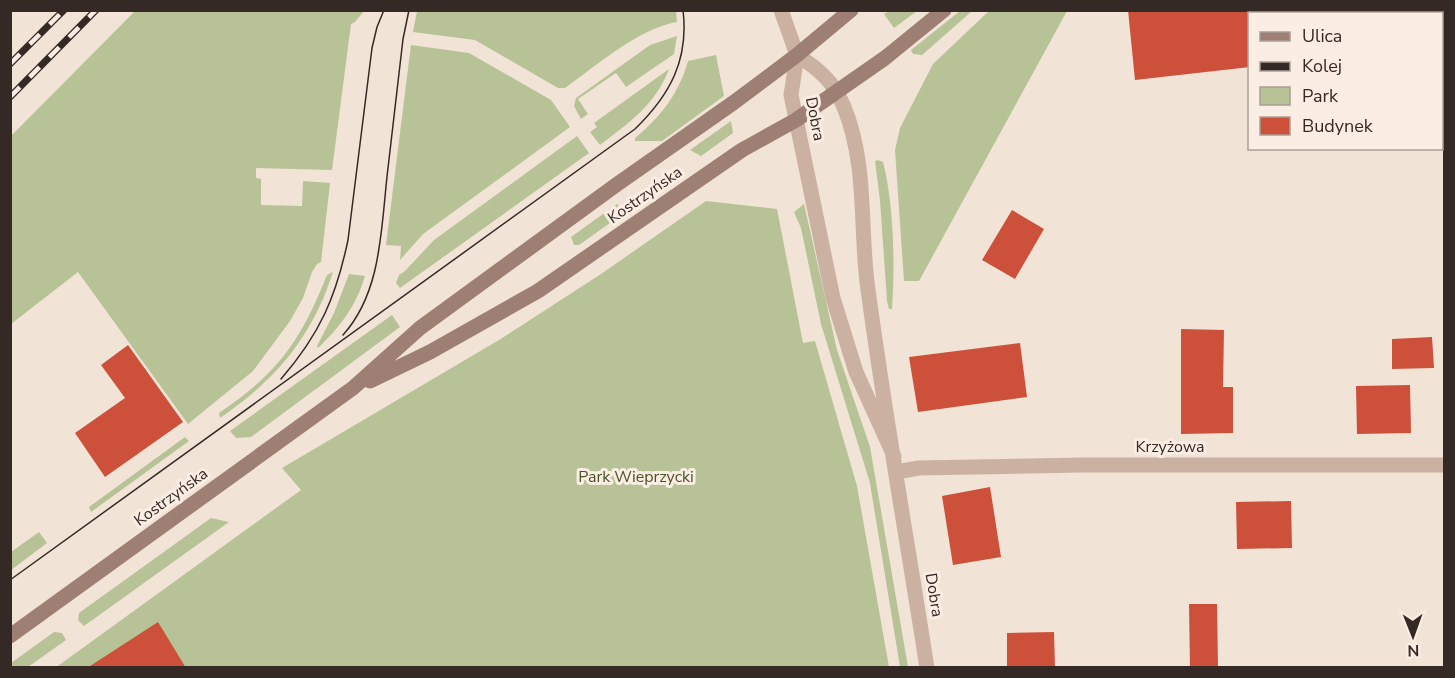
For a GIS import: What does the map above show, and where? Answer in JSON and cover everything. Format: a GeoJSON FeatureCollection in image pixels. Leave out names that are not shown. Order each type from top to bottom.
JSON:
{"type":"FeatureCollection","features":[{"type":"Feature","properties":{"kind":"main road","name":"Kostrzyńska"},"geometry":{"type":"LineString","coordinates":[[10,636],[353,388],[420,328],[797,55],[851,10]]}},
{"type":"Feature","properties":{"kind":"main road","name":"Kostrzyńska"},"geometry":{"type":"LineString","coordinates":[[353,388],[430,352],[538,291],[742,150],[796,120],[885,58],[945,10]]}},
{"type":"Feature","properties":{"kind":"street"},"geometry":{"type":"LineString","coordinates":[[782,10],[797,55]]}},
{"type":"Feature","properties":{"kind":"street","name":"Dobra"},"geometry":{"type":"LineString","coordinates":[[895,464],[856,372],[833,298],[791,94],[797,55],[821,71],[836,92],[844,108],[857,161],[864,212],[867,280],[927,668]]}},
{"type":"Feature","properties":{"kind":"street","name":"Krzyżowa"},"geometry":{"type":"LineString","coordinates":[[895,464],[919,468],[1082,465],[1444,465]]}},
{"type":"Feature","properties":{"kind":"green space"},"geometry":{"type":"Polygon","coordinates":[[[136,10],[364,11],[351,24],[332,170],[256,168],[256,178],[261,179],[261,205],[302,206],[303,181],[330,183],[321,262],[312,272],[303,298],[290,321],[253,371],[188,424],[78,272],[11,324],[11,136],[136,10]]]}},
{"type":"Feature","properties":{"kind":"green space"},"geometry":{"type":"Polygon","coordinates":[[[676,10],[677,22],[633,40],[565,88],[558,88],[475,40],[413,32],[417,11],[676,10]]]}},
{"type":"Feature","properties":{"kind":"green space"},"geometry":{"type":"Polygon","coordinates":[[[889,11],[917,11],[894,28],[884,14],[889,11]]]}},
{"type":"Feature","properties":{"kind":"green space"},"geometry":{"type":"Polygon","coordinates":[[[960,11],[972,11],[922,55],[913,54],[911,50],[960,11]]]}},
{"type":"Feature","properties":{"kind":"green space"},"geometry":{"type":"Polygon","coordinates":[[[989,11],[1067,11],[919,281],[904,281],[895,150],[900,128],[933,64],[989,11]]]}},
{"type":"Feature","properties":{"kind":"green space"},"geometry":{"type":"Polygon","coordinates":[[[677,36],[674,54],[626,87],[616,73],[578,99],[588,114],[581,119],[574,106],[576,98],[650,45],[677,36]]]}},
{"type":"Feature","properties":{"kind":"green space"},"geometry":{"type":"Polygon","coordinates":[[[411,45],[469,53],[551,100],[570,127],[423,234],[400,260],[401,246],[386,245],[411,45]]]}},
{"type":"Feature","properties":{"kind":"green space"},"geometry":{"type":"Polygon","coordinates":[[[716,55],[724,96],[662,141],[635,141],[635,138],[668,104],[680,84],[688,61],[716,55]]]}},
{"type":"Feature","properties":{"kind":"green space"},"geometry":{"type":"Polygon","coordinates":[[[669,69],[657,93],[649,103],[631,121],[600,145],[590,132],[597,127],[594,123],[669,69]]]}},
{"type":"Feature","properties":{"kind":"green space"},"geometry":{"type":"Polygon","coordinates":[[[731,121],[733,133],[701,156],[690,150],[731,121]]]}},
{"type":"Feature","properties":{"kind":"green space"},"geometry":{"type":"Polygon","coordinates":[[[577,136],[589,153],[400,288],[396,283],[399,275],[434,240],[577,136]]]}},
{"type":"Feature","properties":{"kind":"green space"},"geometry":{"type":"Polygon","coordinates":[[[875,161],[883,162],[887,179],[891,216],[892,309],[889,309],[887,301],[875,161]]]}},
{"type":"Feature","properties":{"kind":"green space","name":"Park Wieprzycki"},"geometry":{"type":"Polygon","coordinates":[[[706,201],[777,209],[803,343],[815,341],[857,486],[889,667],[55,668],[301,490],[282,468],[499,340],[601,274],[706,201]]]}},
{"type":"Feature","properties":{"kind":"green space"},"geometry":{"type":"Polygon","coordinates":[[[617,204],[624,213],[579,245],[574,245],[571,237],[617,204]]]}},
{"type":"Feature","properties":{"kind":"green space"},"geometry":{"type":"Polygon","coordinates":[[[804,204],[837,350],[870,447],[908,667],[900,667],[870,483],[821,324],[801,228],[794,212],[804,204]]]}},
{"type":"Feature","properties":{"kind":"green space"},"geometry":{"type":"Polygon","coordinates":[[[333,272],[314,317],[290,355],[258,388],[220,418],[219,413],[257,384],[285,354],[307,319],[327,275],[333,272]]]}},
{"type":"Feature","properties":{"kind":"green space"},"geometry":{"type":"Polygon","coordinates":[[[349,274],[365,276],[357,297],[334,332],[318,348],[317,346],[334,313],[349,274]]]}},
{"type":"Feature","properties":{"kind":"green space"},"geometry":{"type":"Polygon","coordinates":[[[392,315],[400,327],[251,437],[236,438],[230,431],[392,315]]]}},
{"type":"Feature","properties":{"kind":"green space"},"geometry":{"type":"Polygon","coordinates":[[[185,437],[189,441],[91,512],[89,507],[185,437]]]}},
{"type":"Feature","properties":{"kind":"green space"},"geometry":{"type":"Polygon","coordinates":[[[211,518],[229,522],[84,626],[78,620],[79,613],[211,518]]]}},
{"type":"Feature","properties":{"kind":"green space"},"geometry":{"type":"Polygon","coordinates":[[[39,532],[47,543],[11,570],[11,552],[39,532]]]}},
{"type":"Feature","properties":{"kind":"green space"},"geometry":{"type":"Polygon","coordinates":[[[54,632],[62,633],[66,640],[28,667],[11,667],[11,663],[54,632]]]}},
{"type":"Feature","properties":{"kind":"building"},"geometry":{"type":"Polygon","coordinates":[[[1128,10],[1250,10],[1248,12],[1248,67],[1135,80],[1128,10]]]}},
{"type":"Feature","properties":{"kind":"building"},"geometry":{"type":"Polygon","coordinates":[[[1012,210],[1044,229],[1015,279],[982,260],[1012,210]]]}},
{"type":"Feature","properties":{"kind":"building"},"geometry":{"type":"Polygon","coordinates":[[[1181,329],[1224,330],[1223,387],[1233,387],[1233,433],[1181,434],[1181,329]]]}},
{"type":"Feature","properties":{"kind":"building"},"geometry":{"type":"Polygon","coordinates":[[[1432,337],[1434,368],[1392,369],[1392,339],[1432,337]]]}},
{"type":"Feature","properties":{"kind":"building"},"geometry":{"type":"Polygon","coordinates":[[[1020,343],[1027,397],[918,412],[909,357],[1020,343]]]}},
{"type":"Feature","properties":{"kind":"building"},"geometry":{"type":"Polygon","coordinates":[[[128,345],[183,422],[105,477],[75,433],[125,398],[101,365],[128,345]]]}},
{"type":"Feature","properties":{"kind":"building"},"geometry":{"type":"Polygon","coordinates":[[[1410,385],[1411,433],[1357,434],[1356,386],[1410,385]]]}},
{"type":"Feature","properties":{"kind":"building"},"geometry":{"type":"Polygon","coordinates":[[[990,487],[1001,557],[953,565],[942,496],[990,487]]]}},
{"type":"Feature","properties":{"kind":"building"},"geometry":{"type":"Polygon","coordinates":[[[1291,501],[1292,548],[1237,549],[1236,502],[1291,501]]]}},
{"type":"Feature","properties":{"kind":"building"},"geometry":{"type":"Polygon","coordinates":[[[1189,604],[1217,604],[1218,668],[1190,668],[1189,604]]]}},
{"type":"Feature","properties":{"kind":"building"},"geometry":{"type":"Polygon","coordinates":[[[158,622],[186,668],[87,668],[158,622]]]}},
{"type":"Feature","properties":{"kind":"building"},"geometry":{"type":"Polygon","coordinates":[[[1054,632],[1055,668],[1007,668],[1007,633],[1054,632]]]}},
{"type":"Feature","properties":{"kind":"tram line"},"geometry":{"type":"LineString","coordinates":[[281,379],[316,330],[325,314],[338,279],[348,240],[372,48],[384,10]]}},
{"type":"Feature","properties":{"kind":"tram line"},"geometry":{"type":"LineString","coordinates":[[343,335],[366,298],[378,256],[403,39],[409,10]]}},
{"type":"Feature","properties":{"kind":"tram line"},"geometry":{"type":"LineString","coordinates":[[10,580],[635,129],[658,103],[674,76],[683,45],[683,10]]}},
{"type":"Feature","properties":{"kind":"railway"},"geometry":{"type":"LineString","coordinates":[[10,64],[64,10]]}},
{"type":"Feature","properties":{"kind":"railway"},"geometry":{"type":"LineString","coordinates":[[10,97],[96,10]]}}]}
